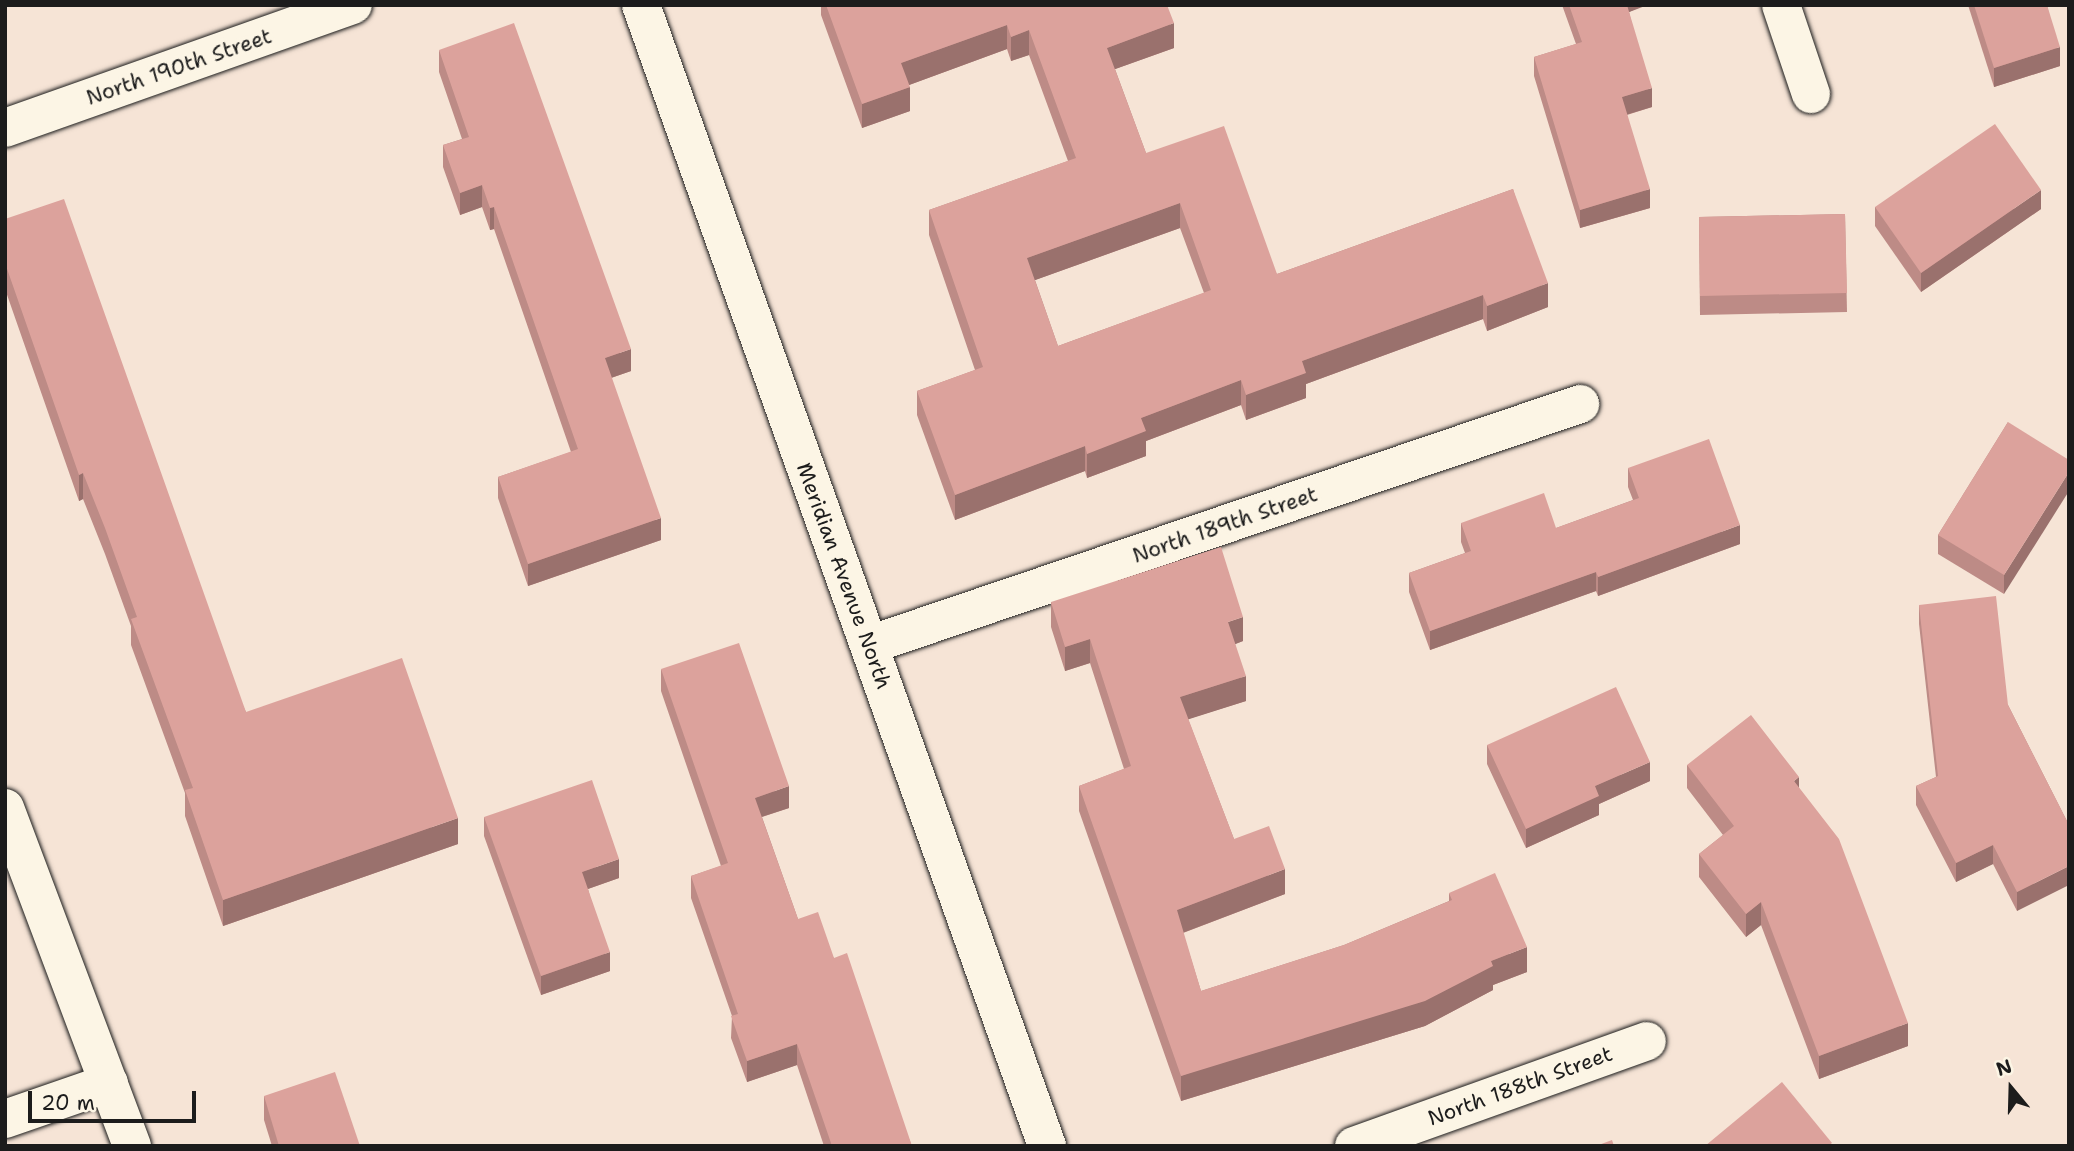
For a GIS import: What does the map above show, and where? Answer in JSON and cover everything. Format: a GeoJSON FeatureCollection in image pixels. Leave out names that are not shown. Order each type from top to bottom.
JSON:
{"type":"FeatureCollection","features":[{"type":"Feature","properties":{"kind":"street","name":"North 190th Street"},"geometry":{"type":"LineString","coordinates":[[5,128],[353,5]]}},
{"type":"Feature","properties":{"kind":"street","name":"Meridian Avenue North"},"geometry":{"type":"LineString","coordinates":[[641,5],[1047,1146]]}},
{"type":"Feature","properties":{"kind":"street"},"geometry":{"type":"LineString","coordinates":[[1781,5],[1811,94]]}},
{"type":"Feature","properties":{"kind":"street","name":"North 189th Street"},"geometry":{"type":"LineString","coordinates":[[869,645],[1580,404]]}},
{"type":"Feature","properties":{"kind":"street"},"geometry":{"type":"LineString","coordinates":[[5,808],[132,1146]]}},
{"type":"Feature","properties":{"kind":"street","name":"North 188th Street"},"geometry":{"type":"LineString","coordinates":[[1353,1146],[1647,1041]]}},
{"type":"Feature","properties":{"kind":"street"},"geometry":{"type":"LineString","coordinates":[[5,1119],[108,1083]]}},
{"type":"Feature","properties":{"kind":"building"},"geometry":{"type":"Polygon","coordinates":[[[826,5],[1167,5],[1174,23],[1107,48],[1146,153],[1224,126],[1277,274],[1513,189],[1548,283],[1487,306],[1483,295],[1302,361],[1306,373],[1246,395],[1241,380],[1141,418],[1146,431],[1087,454],[1085,446],[955,495],[917,391],[983,367],[929,210],[1076,158],[1029,30],[1011,37],[1007,25],[901,63],[910,87],[862,104],[826,5]],[[1180,203],[1027,258],[1058,346],[1211,290],[1180,203]]]}},
{"type":"Feature","properties":{"kind":"building"},"geometry":{"type":"Polygon","coordinates":[[[1569,5],[1627,5],[1652,88],[1622,97],[1650,189],[1580,210],[1534,57],[1582,42],[1569,5]]]}},
{"type":"Feature","properties":{"kind":"building"},"geometry":{"type":"Polygon","coordinates":[[[1974,5],[2047,5],[2060,47],[1994,68],[1974,5]]]}},
{"type":"Feature","properties":{"kind":"building"},"geometry":{"type":"Polygon","coordinates":[[[514,23],[631,349],[605,358],[661,518],[528,564],[498,477],[578,449],[494,207],[490,208],[482,185],[460,193],[443,145],[469,137],[439,50],[514,23]]]}},
{"type":"Feature","properties":{"kind":"building"},"geometry":{"type":"Polygon","coordinates":[[[1995,124],[2041,190],[1921,273],[1875,207],[1995,124]]]}},
{"type":"Feature","properties":{"kind":"building"},"geometry":{"type":"Polygon","coordinates":[[[64,199],[246,712],[402,658],[458,818],[223,900],[185,790],[193,788],[131,619],[137,617],[83,473],[79,475],[5,263],[5,219],[64,199]]]}},
{"type":"Feature","properties":{"kind":"building"},"geometry":{"type":"Polygon","coordinates":[[[1845,214],[1847,293],[1700,296],[1699,217],[1845,214]]]}},
{"type":"Feature","properties":{"kind":"building"},"geometry":{"type":"Polygon","coordinates":[[[2008,422],[2069,460],[2069,472],[2004,575],[1938,535],[2008,422]]]}},
{"type":"Feature","properties":{"kind":"building"},"geometry":{"type":"Polygon","coordinates":[[[1709,439],[1740,525],[1598,577],[1596,572],[1430,631],[1409,573],[1471,551],[1461,523],[1544,493],[1556,528],[1639,498],[1628,468],[1709,439]]]}},
{"type":"Feature","properties":{"kind":"building"},"geometry":{"type":"Polygon","coordinates":[[[1221,547],[1243,617],[1228,622],[1246,676],[1180,697],[1234,839],[1269,826],[1285,869],[1177,910],[1201,991],[1344,945],[1452,900],[1449,893],[1495,873],[1527,947],[1491,961],[1493,966],[1425,1001],[1181,1076],[1079,786],[1131,766],[1090,639],[1065,647],[1051,602],[1221,547]]]}},
{"type":"Feature","properties":{"kind":"building"},"geometry":{"type":"Polygon","coordinates":[[[1996,596],[2008,705],[2069,825],[2069,866],[2017,892],[1993,845],[1956,863],[1916,786],[1938,776],[1919,605],[1996,596]]]}},
{"type":"Feature","properties":{"kind":"building"},"geometry":{"type":"Polygon","coordinates":[[[739,643],[789,786],[755,798],[798,919],[818,912],[834,958],[847,953],[912,1146],[832,1146],[797,1044],[747,1061],[731,1016],[738,1014],[691,876],[728,863],[661,669],[739,643]]]}},
{"type":"Feature","properties":{"kind":"building"},"geometry":{"type":"Polygon","coordinates":[[[1616,687],[1650,762],[1595,786],[1599,796],[1526,829],[1487,745],[1616,687]]]}},
{"type":"Feature","properties":{"kind":"building"},"geometry":{"type":"Polygon","coordinates":[[[1751,715],[1799,777],[1794,781],[1839,839],[1908,1023],[1819,1056],[1761,902],[1746,914],[1699,854],[1734,826],[1687,765],[1751,715]]]}},
{"type":"Feature","properties":{"kind":"building"},"geometry":{"type":"Polygon","coordinates":[[[592,780],[619,859],[582,872],[610,952],[541,976],[484,817],[592,780]]]}},
{"type":"Feature","properties":{"kind":"building"},"geometry":{"type":"Polygon","coordinates":[[[335,1072],[360,1146],[279,1146],[264,1096],[335,1072]]]}},
{"type":"Feature","properties":{"kind":"building"},"geometry":{"type":"Polygon","coordinates":[[[1782,1082],[1832,1143],[1828,1146],[1705,1146],[1782,1082]]]}},
{"type":"Feature","properties":{"kind":"building"},"geometry":{"type":"Polygon","coordinates":[[[1612,1140],[1614,1146],[1596,1146],[1612,1140]]]}}]}
